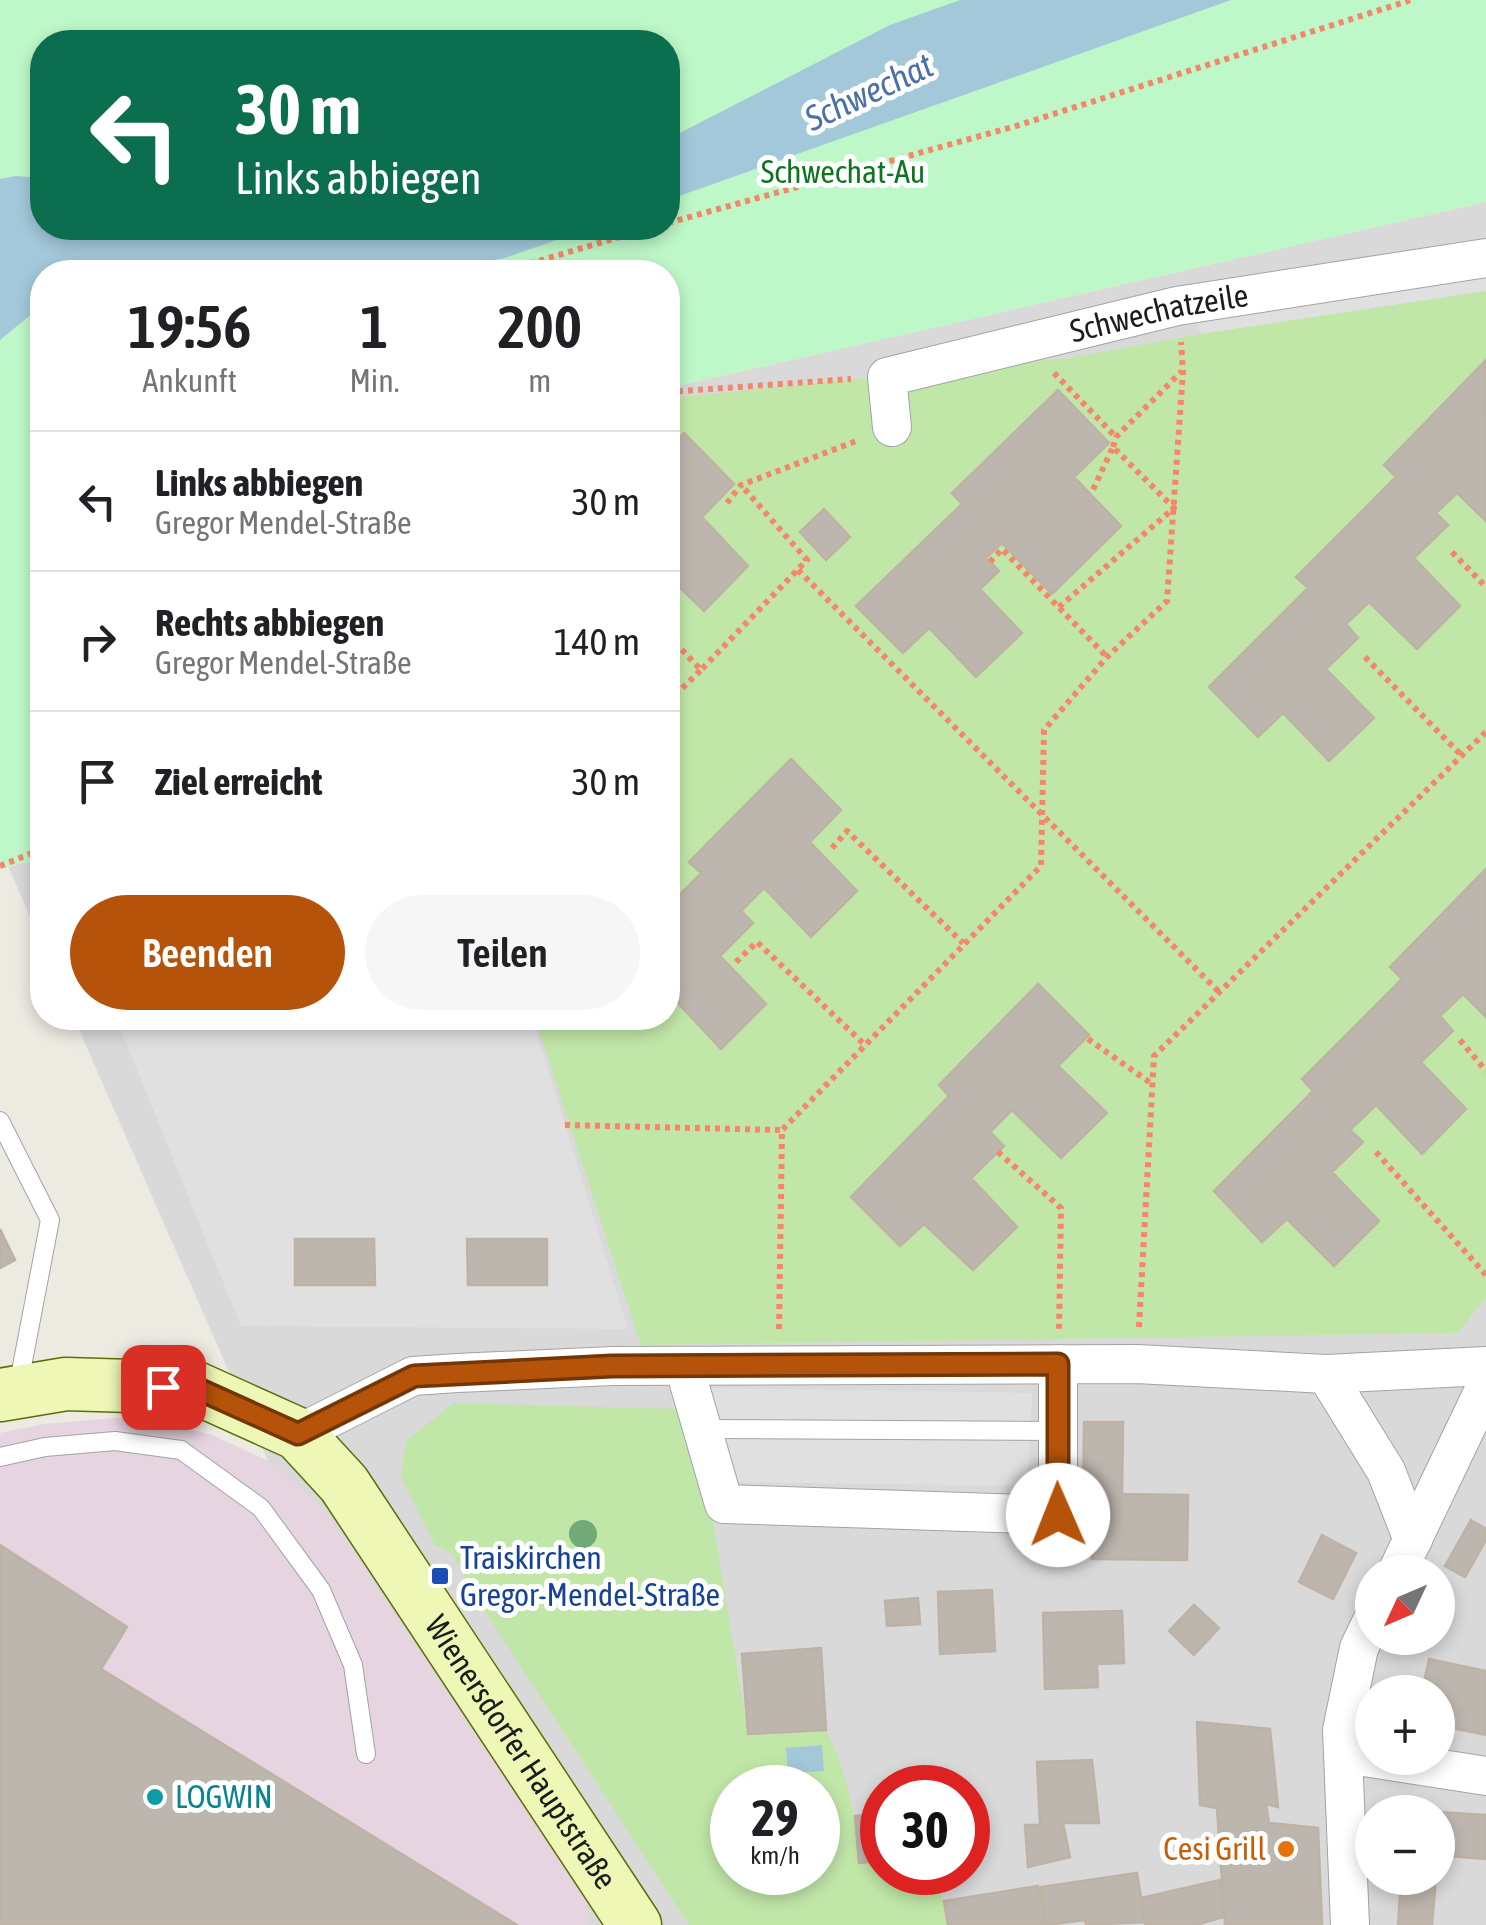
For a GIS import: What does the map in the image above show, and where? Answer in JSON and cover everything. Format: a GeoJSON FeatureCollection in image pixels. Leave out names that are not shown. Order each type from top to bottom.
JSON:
{"type":"FeatureCollection","features":[{"type":"Feature","properties":{"kind":"street","name":"Schwechatzeile"},"geometry":{"type":"LineString","coordinates":[[887,377],[1177,306],[1486,258]]}},
{"type":"Feature","properties":{"kind":"street"},"geometry":{"type":"LineString","coordinates":[[887,377],[892,427]]}},
{"type":"Feature","properties":{"kind":"street"},"geometry":{"type":"LineString","coordinates":[[684,1366],[724,1504],[1058,1515],[1058,1364]]}},
{"type":"Feature","properties":{"kind":"street"},"geometry":{"type":"LineString","coordinates":[[8,1394],[66,1384],[196,1388],[298,1434],[414,1376],[612,1366],[1137,1364],[1326,1374],[1486,1366]]}},
{"type":"Feature","properties":{"kind":"street"},"geometry":{"type":"LineString","coordinates":[[1326,1374],[1386,1470],[1405,1555]]}},
{"type":"Feature","properties":{"kind":"street"},"geometry":{"type":"LineString","coordinates":[[1405,1555],[1486,1386]]}},
{"type":"Feature","properties":{"kind":"street","name":"Wienersdorfer Hauptstraße"},"geometry":{"type":"LineString","coordinates":[[298,1434],[344,1484],[636,1925]]}},
{"type":"Feature","properties":{"kind":"street"},"geometry":{"type":"LineString","coordinates":[[1350,1925],[1342,1730],[1357,1655]]}},
{"type":"Feature","properties":{"kind":"street"},"geometry":{"type":"LineString","coordinates":[[1345,1754],[1486,1776]]}},
{"type":"Feature","properties":{"kind":"lane"},"geometry":{"type":"LineString","coordinates":[[0,1121],[50,1220],[8,1394]]}},
{"type":"Feature","properties":{"kind":"lane"},"geometry":{"type":"LineString","coordinates":[[702,1429],[1056,1432]]}},
{"type":"Feature","properties":{"kind":"lane"},"geometry":{"type":"LineString","coordinates":[[0,1457],[45,1447],[114,1441],[181,1450],[260,1508],[321,1590],[353,1664],[366,1754]]}},
{"type":"Feature","properties":{"kind":"path"},"geometry":{"type":"LineString","coordinates":[[680,220],[1016,126],[1411,0]]}},
{"type":"Feature","properties":{"kind":"path"},"geometry":{"type":"LineString","coordinates":[[542,260],[609,240]]}},
{"type":"Feature","properties":{"kind":"path"},"geometry":{"type":"LineString","coordinates":[[1024,344],[1116,437]]}},
{"type":"Feature","properties":{"kind":"path"},"geometry":{"type":"LineString","coordinates":[[778,1365],[782,1130],[1041,866],[1044,730],[1107,658],[1167,600],[1184,370],[1116,437],[1090,494]]}},
{"type":"Feature","properties":{"kind":"path"},"geometry":{"type":"LineString","coordinates":[[680,391],[887,377]]}},
{"type":"Feature","properties":{"kind":"path"},"geometry":{"type":"LineString","coordinates":[[727,503],[741,485],[892,427]]}},
{"type":"Feature","properties":{"kind":"path"},"geometry":{"type":"LineString","coordinates":[[1112,447],[1174,508]]}},
{"type":"Feature","properties":{"kind":"path"},"geometry":{"type":"LineString","coordinates":[[680,690],[807,560],[741,485]]}},
{"type":"Feature","properties":{"kind":"path"},"geometry":{"type":"LineString","coordinates":[[1058,608],[1174,508]]}},
{"type":"Feature","properties":{"kind":"path"},"geometry":{"type":"LineString","coordinates":[[990,562],[1002,550],[1107,658]]}},
{"type":"Feature","properties":{"kind":"path"},"geometry":{"type":"LineString","coordinates":[[1452,552],[1486,587]]}},
{"type":"Feature","properties":{"kind":"path"},"geometry":{"type":"LineString","coordinates":[[798,570],[1219,992]]}},
{"type":"Feature","properties":{"kind":"path"},"geometry":{"type":"LineString","coordinates":[[680,648],[701,670]]}},
{"type":"Feature","properties":{"kind":"path"},"geometry":{"type":"LineString","coordinates":[[1365,657],[1462,756]]}},
{"type":"Feature","properties":{"kind":"path"},"geometry":{"type":"LineString","coordinates":[[1137,1364],[1154,1056],[1486,732]]}},
{"type":"Feature","properties":{"kind":"path"},"geometry":{"type":"LineString","coordinates":[[832,848],[847,831],[963,943]]}},
{"type":"Feature","properties":{"kind":"path"},"geometry":{"type":"LineString","coordinates":[[0,866],[30,854]]}},
{"type":"Feature","properties":{"kind":"path"},"geometry":{"type":"LineString","coordinates":[[736,962],[757,942],[865,1045]]}},
{"type":"Feature","properties":{"kind":"path"},"geometry":{"type":"LineString","coordinates":[[1088,1039],[1152,1084]]}},
{"type":"Feature","properties":{"kind":"path"},"geometry":{"type":"LineString","coordinates":[[1460,1040],[1486,1070]]}},
{"type":"Feature","properties":{"kind":"path"},"geometry":{"type":"LineString","coordinates":[[565,1124],[782,1130]]}},
{"type":"Feature","properties":{"kind":"path"},"geometry":{"type":"LineString","coordinates":[[998,1152],[1061,1208],[1058,1364]]}},
{"type":"Feature","properties":{"kind":"path"},"geometry":{"type":"LineString","coordinates":[[1376,1152],[1486,1275]]}},
{"type":"Feature","properties":{"kind":"shaded area"},"geometry":{"type":"Polygon","coordinates":[[[1486,202],[1486,1925],[587,1925],[585,1899],[338,1530],[310,1497],[268,1461],[79,1030],[680,1030],[680,385],[1486,202]]]}},
{"type":"Feature","properties":{"kind":"shaded area"},"geometry":{"type":"Polygon","coordinates":[[[1486,258],[1486,291],[1200,334],[1195,303],[1486,258]]]}},
{"type":"Feature","properties":{"kind":"shaded area"},"geometry":{"type":"Polygon","coordinates":[[[30,861],[30,917],[8,866],[30,861]]]}},
{"type":"Feature","properties":{"kind":"shaded area"},"geometry":{"type":"Polygon","coordinates":[[[121,1030],[536,1030],[628,1329],[241,1326],[121,1030]]]}},
{"type":"Feature","properties":{"kind":"shaded area"},"geometry":{"type":"Polygon","coordinates":[[[705,1388],[1032,1393],[1028,1486],[731,1482],[705,1388]]]}},
{"type":"Feature","properties":{"kind":"shaded area"},"geometry":{"type":"Polygon","coordinates":[[[115,1418],[160,1421],[212,1435],[268,1461],[310,1497],[338,1530],[586,1899],[587,1925],[0,1925],[0,1433],[44,1424],[115,1418]]]}},
{"type":"Feature","properties":{"kind":"green space","name":"Schwechat-Au"},"geometry":{"type":"Polygon","coordinates":[[[0,0],[1486,0],[1486,202],[680,385],[680,260],[30,260],[30,862],[0,869],[0,0]]]}},
{"type":"Feature","properties":{"kind":"green space"},"geometry":{"type":"Polygon","coordinates":[[[1486,282],[1486,1298],[1458,1333],[641,1345],[539,1030],[680,1030],[680,397],[1069,358],[1486,282]]]}},
{"type":"Feature","properties":{"kind":"green space"},"geometry":{"type":"Polygon","coordinates":[[[453,1403],[679,1409],[714,1526],[748,1734],[826,1730],[840,1762],[849,1795],[860,1863],[860,1895],[941,1895],[950,1925],[689,1925],[484,1610],[452,1553],[435,1545],[401,1477],[406,1441],[453,1403]]]}},
{"type":"Feature","properties":{"kind":"water","name":"Schwechat"},"geometry":{"type":"Polygon","coordinates":[[[960,0],[1231,0],[680,196],[680,133],[890,25],[960,0]]]}},
{"type":"Feature","properties":{"kind":"water"},"geometry":{"type":"Polygon","coordinates":[[[30,177],[30,240],[557,240],[495,260],[30,260],[30,315],[0,340],[0,179],[30,177]]]}},
{"type":"Feature","properties":{"kind":"water"},"geometry":{"type":"Polygon","coordinates":[[[822,1745],[824,1765],[787,1765],[786,1748],[822,1745]]]}},
{"type":"Feature","properties":{"kind":"building"},"geometry":{"type":"Polygon","coordinates":[[[1485,361],[1486,521],[1457,493],[1436,513],[1448,525],[1414,558],[1460,606],[1417,649],[1369,602],[1346,624],[1358,638],[1326,669],[1374,718],[1329,761],[1283,713],[1258,737],[1209,687],[1308,588],[1296,577],[1396,477],[1384,465],[1485,361]]]}},
{"type":"Feature","properties":{"kind":"building"},"geometry":{"type":"Polygon","coordinates":[[[1058,390],[1109,443],[1074,477],[1121,526],[1052,594],[1002,543],[986,558],[999,571],[980,589],[1022,633],[976,677],[929,628],[903,653],[856,606],[962,504],[952,493],[1058,390]]]}},
{"type":"Feature","properties":{"kind":"building"},"geometry":{"type":"Polygon","coordinates":[[[684,433],[734,484],[702,517],[748,566],[704,611],[680,588],[680,437],[684,433]]]}},
{"type":"Feature","properties":{"kind":"building"},"geometry":{"type":"Polygon","coordinates":[[[824,509],[850,537],[826,560],[800,532],[824,509]]]}},
{"type":"Feature","properties":{"kind":"building"},"geometry":{"type":"Polygon","coordinates":[[[791,759],[841,810],[810,842],[857,891],[811,937],[764,888],[741,911],[753,923],[720,956],[766,1004],[721,1049],[680,1005],[680,895],[701,873],[689,862],[791,759]]]}},
{"type":"Feature","properties":{"kind":"building"},"geometry":{"type":"Polygon","coordinates":[[[1486,869],[1486,1017],[1463,994],[1440,1016],[1453,1031],[1421,1062],[1466,1109],[1422,1154],[1376,1105],[1350,1130],[1363,1142],[1332,1172],[1379,1221],[1334,1266],[1287,1219],[1262,1242],[1214,1191],[1313,1091],[1302,1079],[1402,979],[1390,967],[1486,869]]]}},
{"type":"Feature","properties":{"kind":"building"},"geometry":{"type":"Polygon","coordinates":[[[1038,984],[1089,1035],[1058,1066],[1107,1113],[1061,1158],[1012,1110],[990,1132],[1004,1146],[971,1178],[1017,1227],[973,1270],[924,1224],[900,1246],[851,1197],[949,1096],[939,1085],[1038,984]]]}},
{"type":"Feature","properties":{"kind":"building"},"geometry":{"type":"Polygon","coordinates":[[[0,1229],[15,1260],[0,1268],[0,1229]]]}},
{"type":"Feature","properties":{"kind":"building"},"geometry":{"type":"Polygon","coordinates":[[[295,1239],[374,1239],[375,1285],[295,1285],[295,1239]]]}},
{"type":"Feature","properties":{"kind":"building"},"geometry":{"type":"Polygon","coordinates":[[[467,1239],[547,1239],[547,1285],[468,1285],[467,1239]]]}},
{"type":"Feature","properties":{"kind":"building"},"geometry":{"type":"Polygon","coordinates":[[[1084,1422],[1123,1422],[1122,1494],[1188,1495],[1187,1560],[1092,1559],[1093,1521],[1083,1521],[1084,1422]]]}},
{"type":"Feature","properties":{"kind":"building"},"geometry":{"type":"Polygon","coordinates":[[[1471,1520],[1486,1529],[1486,1540],[1465,1577],[1455,1572],[1455,1555],[1451,1555],[1471,1520]]]}},
{"type":"Feature","properties":{"kind":"building"},"geometry":{"type":"Polygon","coordinates":[[[1322,1535],[1356,1553],[1333,1599],[1299,1582],[1322,1535]]]}},
{"type":"Feature","properties":{"kind":"building","name":"LOGWIN"},"geometry":{"type":"Polygon","coordinates":[[[0,1545],[127,1627],[101,1669],[517,1925],[0,1925],[0,1545]]]}},
{"type":"Feature","properties":{"kind":"building"},"geometry":{"type":"Polygon","coordinates":[[[992,1590],[995,1651],[940,1654],[938,1592],[992,1590]]]}},
{"type":"Feature","properties":{"kind":"building"},"geometry":{"type":"Polygon","coordinates":[[[918,1598],[920,1624],[887,1626],[885,1601],[918,1598]]]}},
{"type":"Feature","properties":{"kind":"building"},"geometry":{"type":"Polygon","coordinates":[[[1194,1605],[1219,1628],[1194,1655],[1169,1631],[1194,1605]]]}},
{"type":"Feature","properties":{"kind":"building"},"geometry":{"type":"Polygon","coordinates":[[[1122,1611],[1124,1663],[1097,1664],[1098,1687],[1045,1689],[1043,1613],[1122,1611]]]}},
{"type":"Feature","properties":{"kind":"building"},"geometry":{"type":"Polygon","coordinates":[[[821,1648],[826,1730],[748,1734],[742,1654],[821,1648]]]}},
{"type":"Feature","properties":{"kind":"building"},"geometry":{"type":"Polygon","coordinates":[[[1429,1659],[1486,1671],[1486,1735],[1455,1729],[1455,1675],[1426,1675],[1429,1659]]]}},
{"type":"Feature","properties":{"kind":"building"},"geometry":{"type":"Polygon","coordinates":[[[1197,1722],[1270,1729],[1278,1807],[1266,1804],[1269,1823],[1318,1828],[1322,1925],[1225,1925],[1217,1808],[1200,1805],[1197,1722]]]}},
{"type":"Feature","properties":{"kind":"building"},"geometry":{"type":"Polygon","coordinates":[[[1092,1760],[1099,1823],[1063,1823],[1070,1857],[1028,1867],[1025,1825],[1040,1825],[1037,1762],[1092,1760]]]}},
{"type":"Feature","properties":{"kind":"building"},"geometry":{"type":"Polygon","coordinates":[[[1455,1813],[1486,1815],[1486,1859],[1455,1856],[1455,1813]]]}},
{"type":"Feature","properties":{"kind":"building"},"geometry":{"type":"Polygon","coordinates":[[[860,1815],[860,1863],[859,1863],[855,1816],[860,1815]]]}},
{"type":"Feature","properties":{"kind":"building"},"geometry":{"type":"Polygon","coordinates":[[[1137,1873],[1145,1922],[1086,1925],[1085,1920],[1046,1925],[1041,1887],[1137,1873]]]}},
{"type":"Feature","properties":{"kind":"building"},"geometry":{"type":"Polygon","coordinates":[[[1220,1880],[1223,1917],[1196,1925],[1145,1925],[1141,1898],[1220,1880]]]}},
{"type":"Feature","properties":{"kind":"building"},"geometry":{"type":"Polygon","coordinates":[[[1038,1886],[1046,1925],[948,1925],[944,1901],[1038,1886]]]}},
{"type":"Feature","properties":{"kind":"building"},"geometry":{"type":"Polygon","coordinates":[[[1400,1895],[1435,1895],[1432,1925],[1398,1925],[1400,1895]]]}},
{"type":"Feature","properties":{"kind":"place","name":"Traiskirchen Gregor-Mendel-Straße"},"geometry":{"type":"Point","coordinates":[440,1576]}},
{"type":"Feature","properties":{"kind":"place","name":"LOGWIN"},"geometry":{"type":"Point","coordinates":[155,1797]}},
{"type":"Feature","properties":{"kind":"place","name":"Cesi Grill"},"geometry":{"type":"Point","coordinates":[1286,1849]}},
{"type":"Feature","properties":{"kind":"route"},"geometry":{"type":"LineString","coordinates":[[163,1387],[196,1388],[298,1434],[414,1376],[612,1366],[1058,1364],[1058,1515]]}}]}
